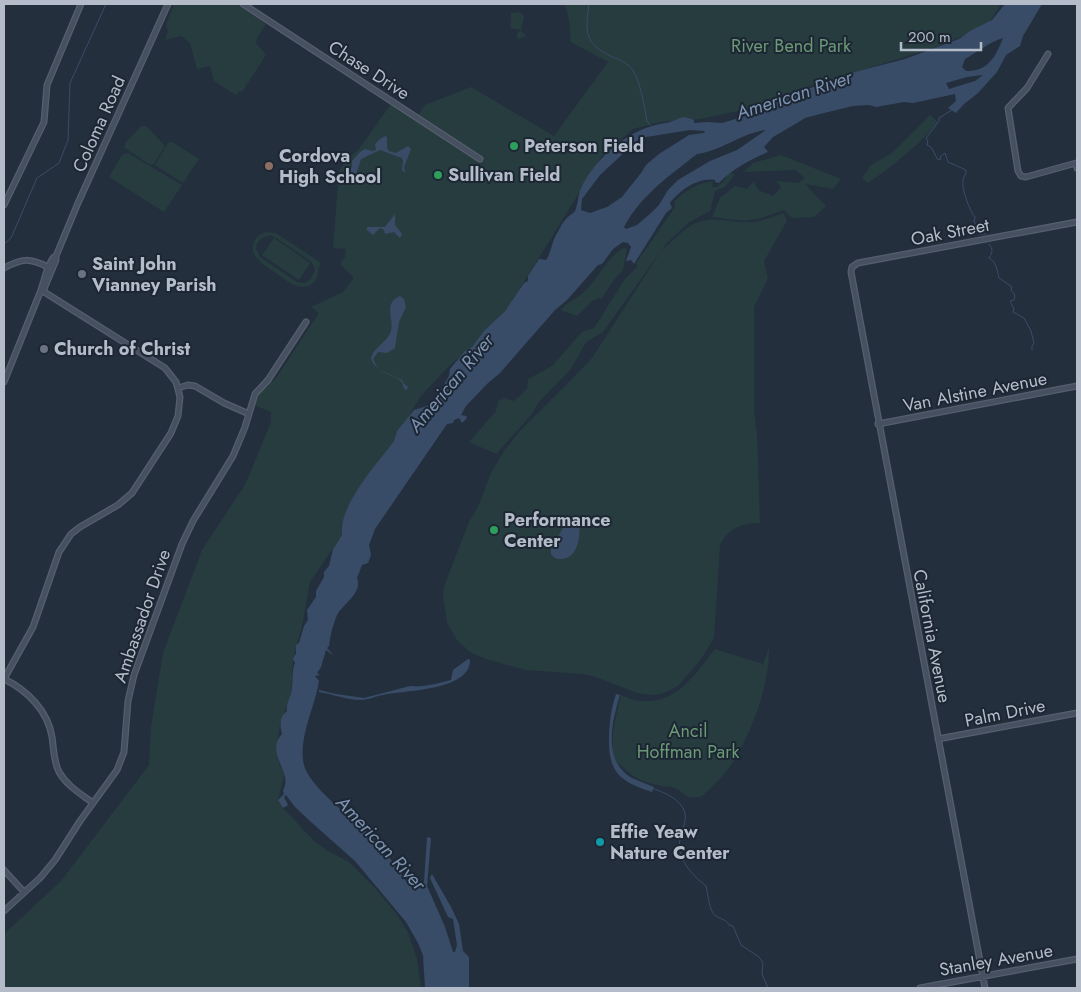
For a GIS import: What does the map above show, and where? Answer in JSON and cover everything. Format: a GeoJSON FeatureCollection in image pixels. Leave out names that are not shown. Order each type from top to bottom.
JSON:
{"type":"FeatureCollection","features":[{"type":"Feature","properties":{"kind":"street"},"geometry":{"type":"LineString","coordinates":[[4,205],[44,122],[47,85],[81,4]]}},
{"type":"Feature","properties":{"kind":"street","name":"Coloma Road"},"geometry":{"type":"LineString","coordinates":[[41,290],[44,289],[78,203],[168,4]]}},
{"type":"Feature","properties":{"kind":"street","name":"Chase Drive"},"geometry":{"type":"LineString","coordinates":[[243,4],[480,159]]}},
{"type":"Feature","properties":{"kind":"street"},"geometry":{"type":"LineString","coordinates":[[1048,54],[1026,88],[1008,108],[1017,166],[1020,176],[1028,177],[1077,166]]}},
{"type":"Feature","properties":{"kind":"street","name":"Oak Street"},"geometry":{"type":"LineString","coordinates":[[854,289],[851,272],[852,267],[858,263],[1077,222]]}},
{"type":"Feature","properties":{"kind":"street","name":"Coloma Road"},"geometry":{"type":"LineString","coordinates":[[4,382],[41,290],[48,267],[53,258],[56,258]]}},
{"type":"Feature","properties":{"kind":"street"},"geometry":{"type":"LineString","coordinates":[[4,261],[5,267],[26,259],[48,267]]}},
{"type":"Feature","properties":{"kind":"street","name":"California Avenue"},"geometry":{"type":"LineString","coordinates":[[854,289],[985,988]]}},
{"type":"Feature","properties":{"kind":"street"},"geometry":{"type":"LineString","coordinates":[[41,290],[161,365],[171,375],[178,388],[180,408],[176,422],[168,439],[132,493],[118,505],[71,534],[59,552],[32,627],[4,679],[22,691],[40,709],[49,727],[53,754],[60,773],[70,786],[93,803]]}},
{"type":"Feature","properties":{"kind":"street","name":"Ambassador Drive"},"geometry":{"type":"LineString","coordinates":[[4,911],[56,860],[93,803],[115,774],[122,760],[125,745],[130,693],[134,675],[182,544],[193,521],[229,462],[241,437],[255,394],[268,380],[306,322]]}},
{"type":"Feature","properties":{"kind":"street"},"geometry":{"type":"LineString","coordinates":[[178,388],[188,385],[195,386],[224,403],[249,414]]}},
{"type":"Feature","properties":{"kind":"street","name":"Van Alstine Avenue"},"geometry":{"type":"LineString","coordinates":[[878,424],[1077,386]]}},
{"type":"Feature","properties":{"kind":"street","name":"Palm Drive"},"geometry":{"type":"LineString","coordinates":[[938,739],[1077,713]]}},
{"type":"Feature","properties":{"kind":"street"},"geometry":{"type":"LineString","coordinates":[[4,870],[24,892]]}},
{"type":"Feature","properties":{"kind":"street","name":"Stanley Avenue"},"geometry":{"type":"LineString","coordinates":[[920,988],[1077,959]]}},
{"type":"Feature","properties":{"kind":"green space"},"geometry":{"type":"Polygon","coordinates":[[[174,4],[236,4],[266,24],[256,43],[266,55],[242,92],[239,91],[236,95],[214,81],[210,66],[197,69],[190,43],[181,36],[165,40],[168,31],[166,25],[174,4]]]}},
{"type":"Feature","properties":{"kind":"green space","name":"River Bend Park"},"geometry":{"type":"Polygon","coordinates":[[[565,4],[1001,4],[987,26],[934,48],[794,91],[752,108],[701,119],[660,122],[633,129],[602,156],[509,306],[472,347],[449,366],[420,397],[394,441],[356,492],[347,509],[341,529],[342,535],[310,582],[303,622],[293,659],[291,695],[280,724],[276,750],[280,766],[285,772],[278,800],[283,808],[314,841],[349,862],[396,913],[408,932],[417,959],[421,988],[4,988],[4,934],[61,881],[149,765],[151,727],[163,653],[202,550],[246,483],[271,422],[271,412],[254,405],[261,390],[276,378],[319,313],[311,307],[343,292],[354,278],[340,264],[345,257],[346,249],[333,248],[339,171],[348,158],[359,149],[391,104],[415,119],[425,105],[471,87],[554,136],[608,62],[571,42],[565,4]]]}},
{"type":"Feature","properties":{"kind":"green space"},"geometry":{"type":"Polygon","coordinates":[[[519,12],[524,16],[521,30],[510,28],[511,13],[519,12]]]}},
{"type":"Feature","properties":{"kind":"green space"},"geometry":{"type":"Polygon","coordinates":[[[521,30],[526,36],[519,39],[517,34],[521,30]]]}},
{"type":"Feature","properties":{"kind":"green space"},"geometry":{"type":"Polygon","coordinates":[[[930,115],[938,122],[914,147],[868,183],[862,178],[871,165],[892,153],[930,115]]]}},
{"type":"Feature","properties":{"kind":"green space"},"geometry":{"type":"Polygon","coordinates":[[[141,126],[146,126],[165,146],[154,164],[150,165],[124,147],[126,142],[141,126]]]}},
{"type":"Feature","properties":{"kind":"green space"},"geometry":{"type":"Polygon","coordinates":[[[172,142],[199,159],[183,183],[155,165],[168,143],[172,142]]]}},
{"type":"Feature","properties":{"kind":"green space"},"geometry":{"type":"Polygon","coordinates":[[[128,153],[182,185],[164,212],[109,177],[122,155],[128,153]]]}},
{"type":"Feature","properties":{"kind":"green space"},"geometry":{"type":"Polygon","coordinates":[[[781,155],[841,179],[833,189],[805,184],[826,206],[814,217],[792,218],[784,210],[762,218],[744,221],[712,217],[720,198],[735,186],[747,189],[754,181],[758,190],[773,196],[781,187],[776,181],[798,183],[805,178],[795,170],[744,172],[753,163],[781,155]]]}},
{"type":"Feature","properties":{"kind":"green space"},"geometry":{"type":"Polygon","coordinates":[[[729,173],[735,174],[725,187],[715,191],[710,211],[688,223],[666,244],[603,332],[586,342],[571,369],[539,402],[531,415],[496,454],[469,442],[496,411],[498,401],[505,398],[514,401],[527,389],[528,379],[552,366],[582,332],[594,328],[625,279],[637,267],[637,262],[675,207],[674,202],[687,191],[701,184],[713,181],[712,187],[716,187],[723,182],[729,173]]]}},
{"type":"Feature","properties":{"kind":"green space"},"geometry":{"type":"Polygon","coordinates":[[[783,213],[787,221],[764,261],[768,278],[754,307],[754,411],[757,434],[760,523],[742,525],[736,528],[727,534],[720,545],[714,638],[702,658],[678,686],[664,693],[653,695],[637,693],[593,676],[525,670],[486,659],[470,652],[457,640],[447,623],[443,596],[444,586],[491,473],[506,448],[520,431],[592,358],[661,251],[679,235],[698,222],[715,220],[755,222],[783,213]]]}},
{"type":"Feature","properties":{"kind":"green space"},"geometry":{"type":"Polygon","coordinates":[[[265,232],[276,233],[321,263],[314,282],[305,287],[294,285],[264,265],[256,257],[253,248],[254,242],[258,236],[265,232]],[[270,235],[262,238],[257,243],[256,249],[260,257],[297,282],[305,283],[311,279],[315,270],[311,261],[270,235]]]}},
{"type":"Feature","properties":{"kind":"green space"},"geometry":{"type":"Polygon","coordinates":[[[274,238],[310,263],[299,280],[262,255],[274,238]]]}},
{"type":"Feature","properties":{"kind":"green space"},"geometry":{"type":"Polygon","coordinates":[[[624,248],[627,249],[623,270],[615,278],[601,300],[599,298],[592,301],[577,316],[561,310],[583,293],[608,262],[624,248]]]}},
{"type":"Feature","properties":{"kind":"green space","name":"Ancil Hoffman Park"},"geometry":{"type":"Polygon","coordinates":[[[769,648],[763,693],[746,739],[728,769],[702,796],[692,797],[675,788],[645,782],[633,776],[616,761],[612,745],[615,719],[621,695],[639,701],[652,701],[664,698],[684,686],[715,649],[763,664],[769,648]]]}},
{"type":"Feature","properties":{"kind":"water","name":"American River"},"geometry":{"type":"Polygon","coordinates":[[[1005,4],[1042,4],[1023,36],[1020,46],[1006,55],[997,72],[956,113],[948,108],[956,101],[955,94],[913,103],[904,102],[876,107],[869,105],[853,106],[805,118],[773,137],[764,147],[768,152],[742,165],[719,183],[715,182],[715,180],[702,181],[678,194],[670,203],[672,208],[666,213],[634,264],[631,260],[626,261],[631,247],[628,243],[623,242],[613,249],[602,264],[598,265],[567,300],[555,310],[500,373],[466,406],[461,415],[467,418],[462,423],[459,418],[454,420],[453,423],[447,424],[375,529],[369,545],[371,555],[368,563],[362,565],[357,578],[357,589],[352,598],[337,615],[333,626],[327,648],[334,656],[326,650],[321,667],[317,673],[320,675],[315,676],[319,681],[306,730],[303,760],[306,770],[321,791],[373,838],[408,884],[424,882],[427,837],[431,838],[427,886],[445,927],[453,952],[455,952],[457,945],[453,919],[448,917],[430,878],[432,874],[459,924],[463,951],[469,957],[469,988],[425,988],[423,955],[406,922],[355,861],[295,807],[286,795],[284,797],[288,805],[283,808],[278,800],[284,794],[285,777],[276,748],[277,741],[282,734],[281,719],[287,711],[292,690],[295,663],[293,659],[296,655],[296,645],[299,643],[304,626],[308,620],[307,610],[316,597],[316,591],[324,577],[324,572],[329,566],[333,549],[342,535],[342,524],[352,499],[394,441],[397,431],[414,410],[427,406],[438,395],[449,376],[450,369],[465,351],[472,347],[484,331],[505,311],[524,283],[528,281],[528,276],[539,259],[546,260],[562,225],[575,211],[581,188],[588,176],[616,145],[640,130],[682,117],[694,120],[694,123],[722,123],[759,112],[778,100],[851,73],[905,59],[959,39],[992,20],[1005,4]],[[1003,38],[965,59],[962,67],[966,71],[974,71],[986,66],[994,57],[1003,38]],[[983,75],[946,83],[949,89],[975,81],[983,75]],[[690,130],[640,138],[600,175],[582,199],[581,210],[590,213],[607,207],[622,197],[646,165],[659,154],[689,135],[704,133],[705,131],[690,130]],[[766,130],[715,149],[697,154],[666,178],[647,196],[624,227],[626,229],[637,225],[651,213],[678,180],[710,161],[737,150],[766,130]]]}},
{"type":"Feature","properties":{"kind":"water"},"geometry":{"type":"Polygon","coordinates":[[[385,136],[387,137],[387,148],[389,151],[396,153],[408,146],[411,149],[404,167],[405,173],[402,170],[402,158],[380,150],[361,159],[356,175],[347,178],[352,161],[360,152],[365,149],[376,150],[375,144],[385,136]]]}},
{"type":"Feature","properties":{"kind":"water"},"geometry":{"type":"Polygon","coordinates":[[[395,214],[395,225],[402,234],[400,238],[394,232],[385,234],[384,230],[380,228],[373,235],[367,230],[367,227],[385,227],[395,214]]]}},
{"type":"Feature","properties":{"kind":"water"},"geometry":{"type":"Polygon","coordinates":[[[400,296],[404,299],[406,307],[399,322],[395,348],[387,353],[378,352],[373,359],[377,368],[371,359],[372,355],[391,331],[390,307],[395,299],[400,296]]]}},
{"type":"Feature","properties":{"kind":"water"},"geometry":{"type":"Polygon","coordinates":[[[380,370],[402,380],[408,388],[405,390],[400,380],[380,370]]]}},
{"type":"Feature","properties":{"kind":"water"},"geometry":{"type":"Polygon","coordinates":[[[572,516],[579,520],[578,544],[572,555],[567,558],[556,558],[551,554],[551,545],[558,537],[567,520],[572,516]]]}},
{"type":"Feature","properties":{"kind":"water"},"geometry":{"type":"Polygon","coordinates":[[[468,659],[470,660],[467,670],[460,678],[435,687],[361,700],[319,692],[319,690],[364,698],[410,686],[436,684],[451,680],[453,670],[468,659]]]}},
{"type":"Feature","properties":{"kind":"water"},"geometry":{"type":"Polygon","coordinates":[[[616,694],[620,695],[612,728],[612,740],[616,762],[632,778],[654,787],[652,792],[625,780],[619,775],[612,761],[609,729],[616,694]]]}},
{"type":"Feature","properties":{"kind":"waterway"},"geometry":{"type":"LineString","coordinates":[[4,244],[11,238],[37,178],[59,163],[68,140],[70,83],[106,4]]}},
{"type":"Feature","properties":{"kind":"waterway"},"geometry":{"type":"LineString","coordinates":[[589,4],[587,30],[592,42],[603,52],[632,69],[640,87],[647,121],[650,125]]}},
{"type":"Feature","properties":{"kind":"waterway"},"geometry":{"type":"LineString","coordinates":[[952,110],[939,118],[939,121],[926,138],[928,141],[927,145],[931,147],[938,160],[945,153],[948,162],[966,170],[963,179],[966,200],[975,217],[976,230],[979,234],[986,234]]}},
{"type":"Feature","properties":{"kind":"waterway"},"geometry":{"type":"LineString","coordinates":[[989,244],[992,251],[989,258],[995,264],[999,278],[1012,287],[1011,290],[1015,295],[1014,300],[1010,301],[1014,309],[1013,312],[1024,318],[1031,331],[1034,343],[1032,350]]}},
{"type":"Feature","properties":{"kind":"waterway"},"geometry":{"type":"LineString","coordinates":[[652,788],[677,800],[681,805],[685,817],[679,849],[684,862],[690,871],[706,886],[710,907],[714,914],[733,926],[741,945],[759,957],[763,963],[762,974],[768,988]]}},
{"type":"Feature","properties":{"kind":"place","name":"Peterson Field"},"geometry":{"type":"Point","coordinates":[514,146]}},
{"type":"Feature","properties":{"kind":"place","name":"Cordova High School"},"geometry":{"type":"Point","coordinates":[269,166]}},
{"type":"Feature","properties":{"kind":"place","name":"Sullivan Field"},"geometry":{"type":"Point","coordinates":[438,175]}},
{"type":"Feature","properties":{"kind":"place","name":"Saint John Vianney Parish"},"geometry":{"type":"Point","coordinates":[82,274]}},
{"type":"Feature","properties":{"kind":"place","name":"Church of Christ"},"geometry":{"type":"Point","coordinates":[44,349]}},
{"type":"Feature","properties":{"kind":"place","name":"Performance Center"},"geometry":{"type":"Point","coordinates":[494,530]}},
{"type":"Feature","properties":{"kind":"place","name":"Effie Yeaw Nature Center"},"geometry":{"type":"Point","coordinates":[600,842]}}]}
